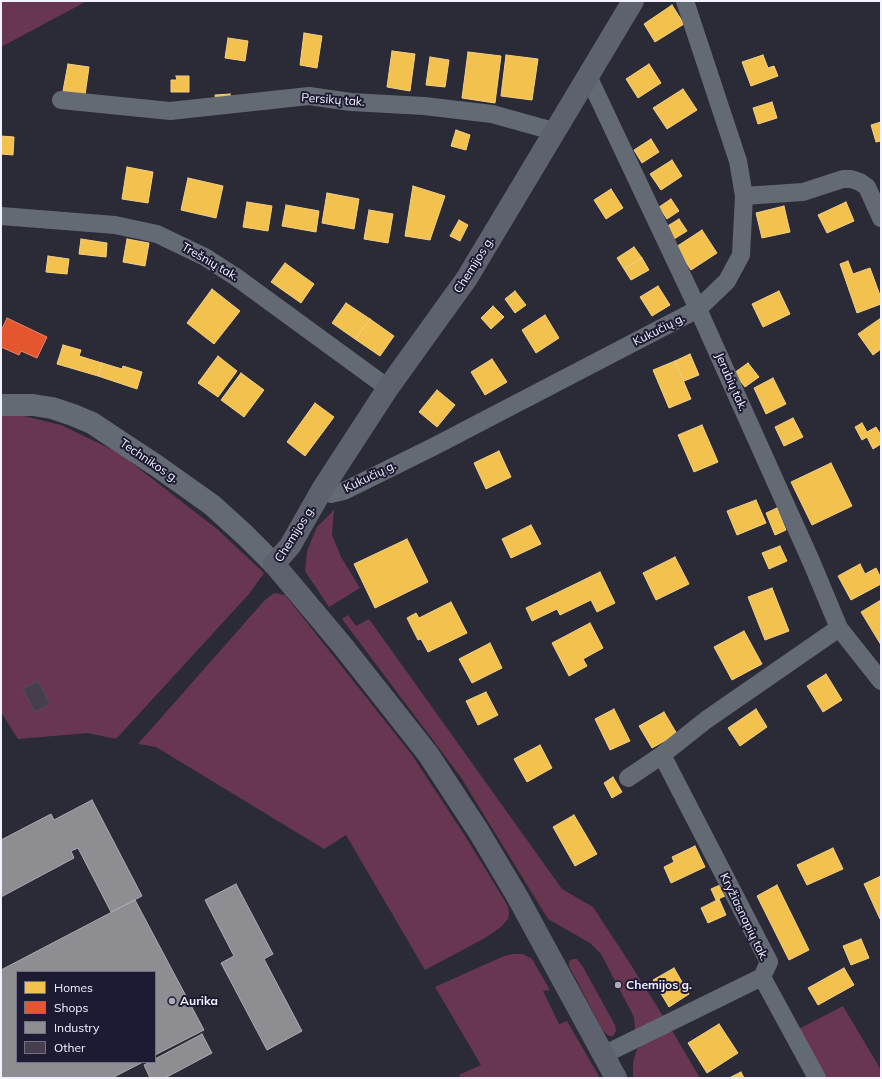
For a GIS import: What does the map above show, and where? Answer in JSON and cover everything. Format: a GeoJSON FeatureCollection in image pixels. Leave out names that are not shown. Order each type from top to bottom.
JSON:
{"type":"FeatureCollection","features":[{"type":"Feature","properties":{"kind":"main road","name":"Chemijos g."},"geometry":{"type":"LineString","coordinates":[[616,1078],[517,896],[479,832],[428,754],[342,645],[274,564],[290,546],[323,488],[388,388],[467,278],[633,1]]}},
{"type":"Feature","properties":{"kind":"street","name":"Kukučių g."},"geometry":{"type":"LineString","coordinates":[[323,488],[331,494],[344,491],[433,446],[698,309],[727,281],[741,255],[744,196],[738,161],[685,1]]}},
{"type":"Feature","properties":{"kind":"street","name":"Jerubių tak."},"geometry":{"type":"LineString","coordinates":[[588,76],[698,309],[812,560],[839,628],[881,681]]}},
{"type":"Feature","properties":{"kind":"street","name":"Persikų tak."},"geometry":{"type":"LineString","coordinates":[[61,100],[170,111],[309,96],[351,102],[424,106],[492,114],[554,132]]}},
{"type":"Feature","properties":{"kind":"street"},"geometry":{"type":"LineString","coordinates":[[744,196],[803,192],[843,179],[851,179],[860,182],[867,187],[881,218]]}},
{"type":"Feature","properties":{"kind":"street","name":"Trešnių tak."},"geometry":{"type":"LineString","coordinates":[[1,216],[115,225],[157,234],[205,257],[236,276],[388,388]]}},
{"type":"Feature","properties":{"kind":"street","name":"Technikos g."},"geometry":{"type":"LineString","coordinates":[[1,405],[33,405],[52,408],[73,414],[92,424],[120,441],[212,505],[274,564]]}},
{"type":"Feature","properties":{"kind":"street"},"geometry":{"type":"LineString","coordinates":[[628,778],[662,755],[706,720],[839,628]]}},
{"type":"Feature","properties":{"kind":"street","name":"Kryžiasnapių tak."},"geometry":{"type":"LineString","coordinates":[[662,755],[769,962],[762,977],[817,1078]]}},
{"type":"Feature","properties":{"kind":"street"},"geometry":{"type":"LineString","coordinates":[[603,1055],[762,977]]}},
{"type":"Feature","properties":{"kind":"shaded area"},"geometry":{"type":"Polygon","coordinates":[[[1,1],[87,1],[1,47],[1,1]]]}},
{"type":"Feature","properties":{"kind":"shaded area"},"geometry":{"type":"Polygon","coordinates":[[[1,416],[24,416],[61,425],[119,453],[217,529],[264,573],[249,594],[116,739],[88,733],[18,739],[1,712],[1,416]]]}},
{"type":"Feature","properties":{"kind":"shaded area"},"geometry":{"type":"Polygon","coordinates":[[[334,510],[332,535],[341,557],[360,588],[329,607],[305,571],[307,551],[317,527],[334,510]]]}},
{"type":"Feature","properties":{"kind":"shaded area"},"geometry":{"type":"Polygon","coordinates":[[[274,593],[285,595],[412,755],[467,839],[508,906],[508,919],[501,927],[485,938],[425,970],[346,835],[324,849],[156,747],[138,744],[264,601],[274,593]]]}},
{"type":"Feature","properties":{"kind":"shaded area"},"geometry":{"type":"Polygon","coordinates":[[[348,615],[356,626],[369,619],[562,889],[593,907],[663,1016],[635,1030],[634,1017],[601,954],[590,943],[548,919],[460,776],[342,619],[348,615]]]}},
{"type":"Feature","properties":{"kind":"shaded area"},"geometry":{"type":"Polygon","coordinates":[[[523,954],[532,959],[550,990],[543,991],[559,1024],[567,1021],[600,1078],[461,1078],[459,1075],[481,1065],[435,987],[504,956],[523,954]]]}},
{"type":"Feature","properties":{"kind":"shaded area"},"geometry":{"type":"Polygon","coordinates":[[[577,959],[583,967],[615,1025],[616,1031],[613,1036],[609,1036],[603,1031],[569,966],[569,961],[577,959]]]}},
{"type":"Feature","properties":{"kind":"shaded area"},"geometry":{"type":"Polygon","coordinates":[[[843,1006],[881,1070],[881,1078],[817,1078],[791,1033],[843,1006]]]}},
{"type":"Feature","properties":{"kind":"shaded area"},"geometry":{"type":"Polygon","coordinates":[[[671,1029],[700,1078],[633,1078],[633,1062],[637,1049],[650,1039],[671,1029]]]}},
{"type":"Feature","properties":{"kind":"building: Homes"},"geometry":{"type":"Polygon","coordinates":[[[672,5],[684,24],[655,42],[644,24],[672,5]]]}},
{"type":"Feature","properties":{"kind":"building: Homes"},"geometry":{"type":"Polygon","coordinates":[[[304,33],[322,36],[317,68],[300,65],[304,33]]]}},
{"type":"Feature","properties":{"kind":"building: Homes"},"geometry":{"type":"Polygon","coordinates":[[[228,38],[248,41],[245,61],[225,58],[228,38]]]}},
{"type":"Feature","properties":{"kind":"building: Homes"},"geometry":{"type":"Polygon","coordinates":[[[392,51],[415,54],[410,91],[387,87],[392,51]]]}},
{"type":"Feature","properties":{"kind":"building: Homes"},"geometry":{"type":"Polygon","coordinates":[[[468,52],[501,56],[495,103],[462,98],[468,52]]]}},
{"type":"Feature","properties":{"kind":"building: Homes"},"geometry":{"type":"Polygon","coordinates":[[[506,55],[538,59],[532,100],[501,96],[506,55]]]}},
{"type":"Feature","properties":{"kind":"building: Homes"},"geometry":{"type":"Polygon","coordinates":[[[763,55],[768,68],[774,66],[778,76],[751,86],[742,62],[763,55]]]}},
{"type":"Feature","properties":{"kind":"building: Homes"},"geometry":{"type":"Polygon","coordinates":[[[430,57],[449,60],[445,87],[426,85],[430,57]]]}},
{"type":"Feature","properties":{"kind":"building: Homes"},"geometry":{"type":"Polygon","coordinates":[[[68,64],[89,67],[85,95],[63,91],[68,64]]]}},
{"type":"Feature","properties":{"kind":"building: Homes"},"geometry":{"type":"Polygon","coordinates":[[[649,64],[661,83],[638,98],[626,79],[649,64]]]}},
{"type":"Feature","properties":{"kind":"building: Homes"},"geometry":{"type":"Polygon","coordinates":[[[176,76],[189,76],[189,92],[171,92],[171,80],[177,80],[176,76]]]}},
{"type":"Feature","properties":{"kind":"building: Homes"},"geometry":{"type":"Polygon","coordinates":[[[683,89],[697,110],[667,129],[653,108],[683,89]]]}},
{"type":"Feature","properties":{"kind":"building: Homes"},"geometry":{"type":"Polygon","coordinates":[[[230,94],[231,100],[216,101],[215,95],[230,94]]]}},
{"type":"Feature","properties":{"kind":"building: Homes"},"geometry":{"type":"Polygon","coordinates":[[[772,102],[777,118],[758,124],[753,108],[772,102]]]}},
{"type":"Feature","properties":{"kind":"building: Homes"},"geometry":{"type":"Polygon","coordinates":[[[881,122],[881,141],[876,142],[871,125],[881,122]]]}},
{"type":"Feature","properties":{"kind":"building: Homes"},"geometry":{"type":"Polygon","coordinates":[[[456,130],[470,135],[466,150],[451,146],[456,130]]]}},
{"type":"Feature","properties":{"kind":"building: Homes"},"geometry":{"type":"Polygon","coordinates":[[[1,136],[14,137],[13,155],[1,154],[1,136]]]}},
{"type":"Feature","properties":{"kind":"building: Homes"},"geometry":{"type":"Polygon","coordinates":[[[651,139],[659,152],[642,163],[634,150],[651,139]]]}},
{"type":"Feature","properties":{"kind":"building: Homes"},"geometry":{"type":"Polygon","coordinates":[[[672,160],[682,176],[661,190],[650,174],[672,160]]]}},
{"type":"Feature","properties":{"kind":"building: Homes"},"geometry":{"type":"Polygon","coordinates":[[[127,167],[153,172],[148,203],[122,199],[127,167]]]}},
{"type":"Feature","properties":{"kind":"building: Homes"},"geometry":{"type":"Polygon","coordinates":[[[188,178],[223,186],[216,218],[181,210],[188,178]]]}},
{"type":"Feature","properties":{"kind":"building: Homes"},"geometry":{"type":"Polygon","coordinates":[[[413,186],[445,196],[430,240],[405,236],[413,186]]]}},
{"type":"Feature","properties":{"kind":"building: Homes"},"geometry":{"type":"Polygon","coordinates":[[[611,189],[623,208],[606,219],[594,200],[611,189]]]}},
{"type":"Feature","properties":{"kind":"building: Homes"},"geometry":{"type":"Polygon","coordinates":[[[327,193],[359,199],[354,229],[322,223],[327,193]]]}},
{"type":"Feature","properties":{"kind":"building: Homes"},"geometry":{"type":"Polygon","coordinates":[[[671,199],[679,211],[667,219],[659,207],[671,199]]]}},
{"type":"Feature","properties":{"kind":"building: Homes"},"geometry":{"type":"Polygon","coordinates":[[[247,202],[272,206],[268,231],[243,227],[247,202]]]}},
{"type":"Feature","properties":{"kind":"building: Homes"},"geometry":{"type":"Polygon","coordinates":[[[846,202],[854,221],[827,233],[818,215],[846,202]]]}},
{"type":"Feature","properties":{"kind":"building: Homes"},"geometry":{"type":"Polygon","coordinates":[[[286,205],[319,211],[316,232],[282,226],[286,205]]]}},
{"type":"Feature","properties":{"kind":"building: Homes"},"geometry":{"type":"Polygon","coordinates":[[[784,206],[790,232],[762,238],[756,213],[784,206]]]}},
{"type":"Feature","properties":{"kind":"building: Homes"},"geometry":{"type":"Polygon","coordinates":[[[369,210],[393,214],[388,243],[364,239],[369,210]]]}},
{"type":"Feature","properties":{"kind":"building: Homes"},"geometry":{"type":"Polygon","coordinates":[[[679,219],[687,231],[674,239],[666,227],[679,219]]]}},
{"type":"Feature","properties":{"kind":"building: Homes"},"geometry":{"type":"Polygon","coordinates":[[[459,220],[468,225],[460,241],[450,236],[459,220]]]}},
{"type":"Feature","properties":{"kind":"building: Homes"},"geometry":{"type":"Polygon","coordinates":[[[702,230],[717,253],[691,270],[676,247],[702,230]]]}},
{"type":"Feature","properties":{"kind":"building: Homes"},"geometry":{"type":"Polygon","coordinates":[[[81,239],[107,243],[106,257],[79,254],[81,239]]]}},
{"type":"Feature","properties":{"kind":"building: Homes"},"geometry":{"type":"Polygon","coordinates":[[[127,239],[149,243],[145,266],[123,262],[127,239]]]}},
{"type":"Feature","properties":{"kind":"building: Homes"},"geometry":{"type":"Polygon","coordinates":[[[634,247],[642,258],[624,269],[617,258],[634,247]]]}},
{"type":"Feature","properties":{"kind":"building: Homes"},"geometry":{"type":"Polygon","coordinates":[[[48,256],[69,259],[67,274],[46,272],[48,256]]]}},
{"type":"Feature","properties":{"kind":"building: Homes"},"geometry":{"type":"Polygon","coordinates":[[[642,258],[649,270],[631,280],[624,269],[642,258]]]}},
{"type":"Feature","properties":{"kind":"building: Homes"},"geometry":{"type":"Polygon","coordinates":[[[848,261],[853,274],[870,268],[881,298],[881,304],[857,313],[840,264],[848,261]]]}},
{"type":"Feature","properties":{"kind":"building: Homes"},"geometry":{"type":"Polygon","coordinates":[[[285,263],[314,284],[301,303],[271,282],[285,263]]]}},
{"type":"Feature","properties":{"kind":"building: Homes"},"geometry":{"type":"Polygon","coordinates":[[[658,286],[670,305],[652,316],[640,297],[658,286]]]}},
{"type":"Feature","properties":{"kind":"building: Homes"},"geometry":{"type":"Polygon","coordinates":[[[212,289],[240,311],[214,344],[187,323],[212,289]]]}},
{"type":"Feature","properties":{"kind":"building: Homes"},"geometry":{"type":"Polygon","coordinates":[[[515,291],[526,305],[515,313],[505,299],[515,291]]]}},
{"type":"Feature","properties":{"kind":"building: Homes"},"geometry":{"type":"Polygon","coordinates":[[[779,291],[790,314],[763,327],[752,304],[779,291]]]}},
{"type":"Feature","properties":{"kind":"building: Homes"},"geometry":{"type":"Polygon","coordinates":[[[346,303],[370,319],[355,339],[332,323],[346,303]]]}},
{"type":"Feature","properties":{"kind":"building: Homes"},"geometry":{"type":"Polygon","coordinates":[[[493,306],[504,317],[491,329],[481,318],[493,306]]]}},
{"type":"Feature","properties":{"kind":"building: Homes"},"geometry":{"type":"Polygon","coordinates":[[[545,315],[559,338],[536,353],[522,330],[545,315]]]}},
{"type":"Feature","properties":{"kind":"building: Homes"},"geometry":{"type":"Polygon","coordinates":[[[881,318],[881,349],[873,355],[858,334],[881,318]]]}},
{"type":"Feature","properties":{"kind":"building: Homes"},"geometry":{"type":"Polygon","coordinates":[[[370,319],[394,336],[380,356],[355,339],[370,319]]]}},
{"type":"Feature","properties":{"kind":"building: Homes"},"geometry":{"type":"Polygon","coordinates":[[[63,345],[81,350],[79,356],[102,363],[98,376],[57,364],[63,345]]]}},
{"type":"Feature","properties":{"kind":"building: Homes"},"geometry":{"type":"Polygon","coordinates":[[[690,354],[699,375],[684,381],[675,361],[690,354]]]}},
{"type":"Feature","properties":{"kind":"building: Homes"},"geometry":{"type":"Polygon","coordinates":[[[218,356],[237,371],[218,397],[198,383],[218,356]]]}},
{"type":"Feature","properties":{"kind":"building: Homes"},"geometry":{"type":"Polygon","coordinates":[[[492,359],[507,382],[485,395],[471,372],[492,359]]]}},
{"type":"Feature","properties":{"kind":"building: Homes"},"geometry":{"type":"Polygon","coordinates":[[[675,361],[691,399],[669,408],[653,370],[675,361]]]}},
{"type":"Feature","properties":{"kind":"building: Homes"},"geometry":{"type":"Polygon","coordinates":[[[102,363],[122,369],[123,366],[142,372],[137,389],[98,376],[102,363]]]}},
{"type":"Feature","properties":{"kind":"building: Homes"},"geometry":{"type":"Polygon","coordinates":[[[748,363],[759,377],[745,387],[734,373],[748,363]]]}},
{"type":"Feature","properties":{"kind":"building: Homes"},"geometry":{"type":"Polygon","coordinates":[[[241,373],[264,390],[244,417],[221,400],[241,373]]]}},
{"type":"Feature","properties":{"kind":"building: Homes"},"geometry":{"type":"Polygon","coordinates":[[[773,378],[786,404],[766,414],[754,388],[773,378]]]}},
{"type":"Feature","properties":{"kind":"building: Homes"},"geometry":{"type":"Polygon","coordinates":[[[437,390],[455,405],[437,427],[419,412],[437,390]]]}},
{"type":"Feature","properties":{"kind":"building: Homes"},"geometry":{"type":"Polygon","coordinates":[[[315,403],[334,417],[305,456],[287,442],[315,403]]]}},
{"type":"Feature","properties":{"kind":"building: Homes"},"geometry":{"type":"Polygon","coordinates":[[[793,418],[803,437],[784,446],[775,427],[793,418]]]}},
{"type":"Feature","properties":{"kind":"building: Homes"},"geometry":{"type":"Polygon","coordinates":[[[862,423],[867,432],[876,427],[881,435],[881,444],[873,449],[867,437],[862,440],[855,427],[862,423]]]}},
{"type":"Feature","properties":{"kind":"building: Homes"},"geometry":{"type":"Polygon","coordinates":[[[702,425],[718,462],[694,472],[678,435],[702,425]]]}},
{"type":"Feature","properties":{"kind":"building: Homes"},"geometry":{"type":"Polygon","coordinates":[[[499,451],[511,477],[486,489],[474,463],[499,451]]]}},
{"type":"Feature","properties":{"kind":"building: Homes"},"geometry":{"type":"Polygon","coordinates":[[[831,463],[852,506],[812,525],[791,482],[831,463]]]}},
{"type":"Feature","properties":{"kind":"building: Homes"},"geometry":{"type":"Polygon","coordinates":[[[756,500],[766,523],[737,535],[727,511],[756,500]]]}},
{"type":"Feature","properties":{"kind":"building: Homes"},"geometry":{"type":"Polygon","coordinates":[[[777,508],[786,530],[775,535],[766,513],[777,508]]]}},
{"type":"Feature","properties":{"kind":"building: Homes"},"geometry":{"type":"Polygon","coordinates":[[[531,525],[541,544],[511,558],[502,539],[531,525]]]}},
{"type":"Feature","properties":{"kind":"building: Homes"},"geometry":{"type":"Polygon","coordinates":[[[407,539],[428,582],[375,608],[354,564],[407,539]]]}},
{"type":"Feature","properties":{"kind":"building: Homes"},"geometry":{"type":"Polygon","coordinates":[[[780,546],[787,561],[769,569],[762,553],[780,546]]]}},
{"type":"Feature","properties":{"kind":"building: Homes"},"geometry":{"type":"Polygon","coordinates":[[[675,557],[689,584],[656,600],[643,573],[675,557]]]}},
{"type":"Feature","properties":{"kind":"building: Homes"},"geometry":{"type":"Polygon","coordinates":[[[860,564],[865,574],[876,568],[881,578],[881,584],[851,600],[838,576],[860,564]]]}},
{"type":"Feature","properties":{"kind":"building: Homes"},"geometry":{"type":"Polygon","coordinates":[[[600,572],[615,603],[597,612],[591,600],[560,615],[557,609],[532,621],[526,608],[600,572]]]}},
{"type":"Feature","properties":{"kind":"building: Homes"},"geometry":{"type":"Polygon","coordinates":[[[772,588],[789,631],[765,640],[748,597],[772,588]]]}},
{"type":"Feature","properties":{"kind":"building: Homes"},"geometry":{"type":"Polygon","coordinates":[[[881,600],[881,645],[861,612],[881,600]]]}},
{"type":"Feature","properties":{"kind":"building: Homes"},"geometry":{"type":"Polygon","coordinates":[[[451,602],[467,633],[428,652],[421,639],[418,640],[407,618],[416,613],[419,618],[451,602]]]}},
{"type":"Feature","properties":{"kind":"building: Homes"},"geometry":{"type":"Polygon","coordinates":[[[590,623],[603,648],[583,659],[587,666],[569,676],[552,643],[590,623]]]}},
{"type":"Feature","properties":{"kind":"building: Homes"},"geometry":{"type":"Polygon","coordinates":[[[744,631],[762,664],[732,680],[714,647],[744,631]]]}},
{"type":"Feature","properties":{"kind":"building: Homes"},"geometry":{"type":"Polygon","coordinates":[[[490,643],[502,668],[472,683],[459,659],[490,643]]]}},
{"type":"Feature","properties":{"kind":"building: Homes"},"geometry":{"type":"Polygon","coordinates":[[[826,674],[842,700],[823,712],[807,686],[826,674]]]}},
{"type":"Feature","properties":{"kind":"building: Homes"},"geometry":{"type":"Polygon","coordinates":[[[486,692],[498,715],[478,725],[466,701],[486,692]]]}},
{"type":"Feature","properties":{"kind":"building: Homes"},"geometry":{"type":"Polygon","coordinates":[[[614,709],[630,741],[610,750],[595,719],[614,709]]]}},
{"type":"Feature","properties":{"kind":"building: Homes"},"geometry":{"type":"Polygon","coordinates":[[[756,709],[767,727],[740,746],[728,728],[756,709]]]}},
{"type":"Feature","properties":{"kind":"building: Homes"},"geometry":{"type":"Polygon","coordinates":[[[664,712],[677,734],[652,748],[639,726],[664,712]]]}},
{"type":"Feature","properties":{"kind":"building: Homes"},"geometry":{"type":"Polygon","coordinates":[[[540,745],[552,768],[527,782],[514,759],[540,745]]]}},
{"type":"Feature","properties":{"kind":"building: Homes"},"geometry":{"type":"Polygon","coordinates":[[[613,777],[622,792],[612,798],[604,783],[613,777]]]}},
{"type":"Feature","properties":{"kind":"building: Homes"},"geometry":{"type":"Polygon","coordinates":[[[574,815],[597,854],[575,866],[553,827],[574,815]]]}},
{"type":"Feature","properties":{"kind":"building: Homes"},"geometry":{"type":"Polygon","coordinates":[[[695,846],[705,867],[671,883],[664,867],[674,862],[672,857],[695,846]]]}},
{"type":"Feature","properties":{"kind":"building: Homes"},"geometry":{"type":"Polygon","coordinates":[[[833,848],[843,869],[807,885],[797,865],[833,848]]]}},
{"type":"Feature","properties":{"kind":"building: Homes"},"geometry":{"type":"Polygon","coordinates":[[[881,876],[881,919],[880,919],[864,884],[881,876]]]}},
{"type":"Feature","properties":{"kind":"building: Homes"},"geometry":{"type":"Polygon","coordinates":[[[720,885],[725,896],[716,900],[711,889],[720,885]]]}},
{"type":"Feature","properties":{"kind":"building: Homes"},"geometry":{"type":"Polygon","coordinates":[[[777,885],[809,950],[789,960],[757,896],[777,885]]]}},
{"type":"Feature","properties":{"kind":"building: Homes"},"geometry":{"type":"Polygon","coordinates":[[[719,899],[726,915],[708,923],[701,908],[719,899]]]}},
{"type":"Feature","properties":{"kind":"building: Homes"},"geometry":{"type":"Polygon","coordinates":[[[861,939],[869,958],[851,965],[843,946],[861,939]]]}},
{"type":"Feature","properties":{"kind":"building: Homes"},"geometry":{"type":"Polygon","coordinates":[[[674,968],[689,994],[669,1007],[653,980],[674,968]]]}},
{"type":"Feature","properties":{"kind":"building: Homes"},"geometry":{"type":"Polygon","coordinates":[[[844,968],[854,985],[818,1005],[808,988],[844,968]]]}},
{"type":"Feature","properties":{"kind":"building: Homes"},"geometry":{"type":"Polygon","coordinates":[[[719,1024],[738,1053],[707,1073],[688,1043],[719,1024]]]}},
{"type":"Feature","properties":{"kind":"building: Homes"},"geometry":{"type":"Polygon","coordinates":[[[741,1072],[744,1078],[729,1078],[741,1072]]]}},
{"type":"Feature","properties":{"kind":"building: Shops"},"geometry":{"type":"Polygon","coordinates":[[[7,318],[47,337],[37,358],[21,351],[19,355],[1,347],[1,331],[7,318]]]}},
{"type":"Feature","properties":{"kind":"building: Industry"},"geometry":{"type":"Polygon","coordinates":[[[92,800],[142,896],[111,912],[78,848],[71,851],[74,858],[1,897],[1,840],[51,814],[54,820],[92,800]]]}},
{"type":"Feature","properties":{"kind":"building: Industry"},"geometry":{"type":"Polygon","coordinates":[[[236,884],[273,954],[264,959],[302,1031],[267,1050],[221,963],[234,956],[205,900],[236,884]]]}},
{"type":"Feature","properties":{"kind":"building: Industry","name":"Aurika"},"geometry":{"type":"Polygon","coordinates":[[[135,900],[204,1030],[156,1054],[156,971],[16,971],[16,1063],[141,1063],[112,1078],[1,1078],[1,970],[135,900]]]}},
{"type":"Feature","properties":{"kind":"building: Industry"},"geometry":{"type":"Polygon","coordinates":[[[202,1034],[212,1053],[165,1078],[150,1078],[144,1065],[148,1063],[156,1063],[156,1058],[202,1034]]]}},
{"type":"Feature","properties":{"kind":"building: Other"},"geometry":{"type":"Polygon","coordinates":[[[38,681],[50,704],[35,712],[23,689],[38,681]]]}},
{"type":"Feature","properties":{"kind":"place","name":"Chemijos g."},"geometry":{"type":"Point","coordinates":[618,985]}},
{"type":"Feature","properties":{"kind":"place","name":"Aurika"},"geometry":{"type":"Point","coordinates":[172,1001]}}]}
